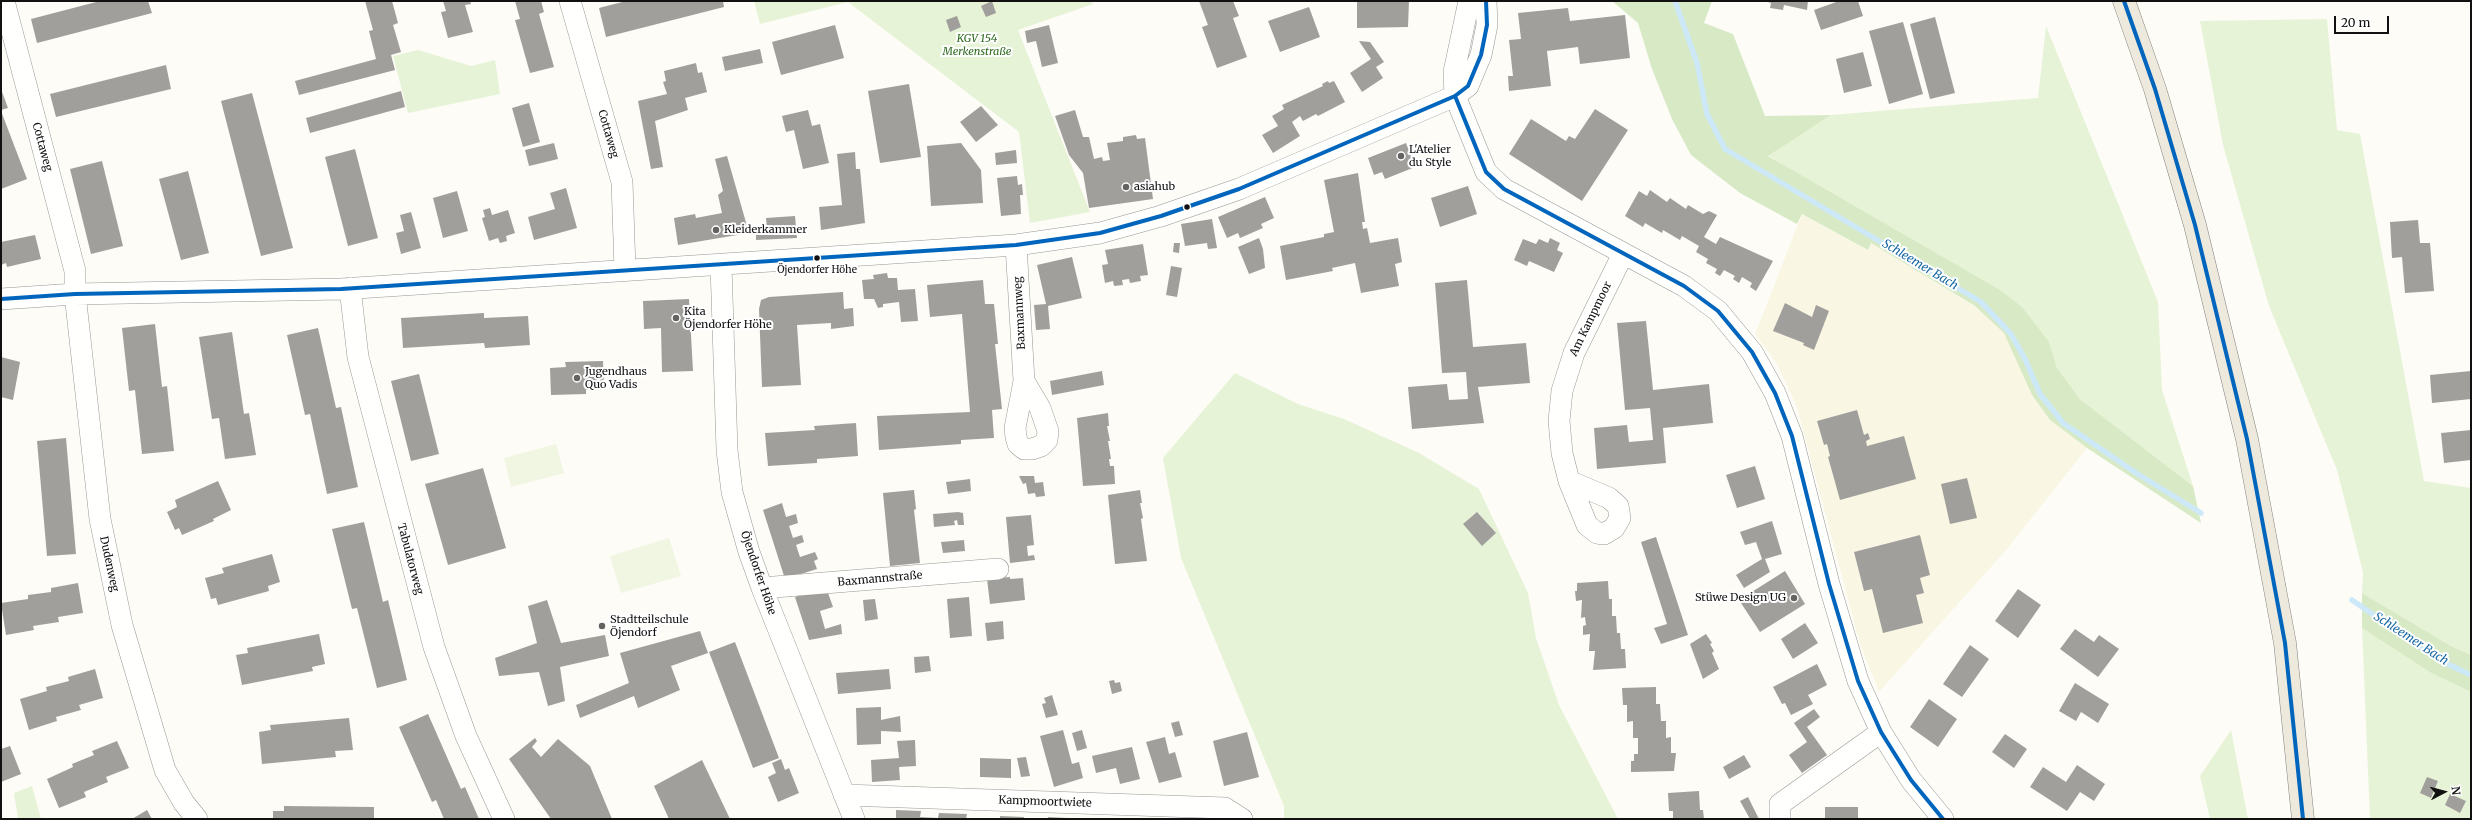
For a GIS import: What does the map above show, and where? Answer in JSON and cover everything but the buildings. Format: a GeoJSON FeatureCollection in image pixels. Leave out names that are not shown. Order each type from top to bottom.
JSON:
{"type":"FeatureCollection","features":[{"type":"Feature","properties":{"kind":"main road"},"geometry":{"type":"LineString","coordinates":[[2124,1],[2141,46],[2195,225],[2247,439],[2284,636],[2303,819]]}},
{"type":"Feature","properties":{"kind":"street","name":"Cottaweg"},"geometry":{"type":"LineString","coordinates":[[4,1],[75,271],[75,294]]}},
{"type":"Feature","properties":{"kind":"street","name":"Cottaweg"},"geometry":{"type":"LineString","coordinates":[[570,1],[622,182],[625,269]]}},
{"type":"Feature","properties":{"kind":"street"},"geometry":{"type":"LineString","coordinates":[[1469,1],[1454,72],[1456,96],[1486,172],[1504,189],[1684,286],[1718,311],[1752,352],[1775,393],[1792,436],[1829,584],[1858,681],[1881,732],[1911,780],[1943,819]]}},
{"type":"Feature","properties":{"kind":"street"},"geometry":{"type":"LineString","coordinates":[[1,299],[75,294],[350,288],[625,269],[721,265],[1016,245],[1100,233],[1219,197],[1456,96],[1468,86],[1481,55],[1487,25],[1486,1]]}},
{"type":"Feature","properties":{"kind":"street","name":"Baxmannweg"},"geometry":{"type":"LineString","coordinates":[[1016,245],[1024,381]]}},
{"type":"Feature","properties":{"kind":"street","name":"Am Kampmoor"},"geometry":{"type":"LineString","coordinates":[[1569,481],[1562,453],[1559,420],[1562,391],[1574,354],[1623,254]]}},
{"type":"Feature","properties":{"kind":"street","name":"Öjendorfer Höhe"},"geometry":{"type":"LineString","coordinates":[[721,265],[727,450],[732,492],[749,552],[762,588],[854,819]]}},
{"type":"Feature","properties":{"kind":"street","name":"Tabulatorweg"},"geometry":{"type":"LineString","coordinates":[[350,288],[358,357],[434,647],[466,736],[504,819]]}},
{"type":"Feature","properties":{"kind":"street","name":"Dudenweg"},"geometry":{"type":"LineString","coordinates":[[75,294],[100,519],[122,625],[165,770],[184,803],[197,819]]}},
{"type":"Feature","properties":{"kind":"street","name":"Baxmannstraße"},"geometry":{"type":"LineString","coordinates":[[762,588],[998,569]]}},
{"type":"Feature","properties":{"kind":"street"},"geometry":{"type":"LineString","coordinates":[[1780,819],[1780,804],[1881,732]]}},
{"type":"Feature","properties":{"kind":"street","name":"Kampmoortwiete"},"geometry":{"type":"LineString","coordinates":[[844,795],[1224,808],[1242,819]]}},
{"type":"Feature","properties":{"kind":"shaded area"},"geometry":{"type":"Polygon","coordinates":[[[1802,214],[1868,250],[1871,243],[1974,306],[1989,317],[2004,332],[2050,420],[2087,448],[2007,549],[1879,692],[1860,644],[1797,407],[1777,364],[1755,334],[1802,214]]]}},
{"type":"Feature","properties":{"kind":"green space","name":"KGV 154 Merkenstraße"},"geometry":{"type":"Polygon","coordinates":[[[754,1],[1091,1],[1093,4],[1018,30],[1090,212],[1030,223],[1019,132],[848,2],[760,24],[754,1]]]}},
{"type":"Feature","properties":{"kind":"green space"},"geometry":{"type":"Polygon","coordinates":[[[1612,1],[1712,1],[1704,23],[1733,34],[1765,116],[1831,115],[1768,156],[2000,290],[2022,307],[2049,342],[2057,368],[2080,399],[2193,486],[2201,523],[2087,448],[2050,420],[2032,395],[2004,333],[1975,306],[1871,243],[1868,250],[1802,214],[1797,224],[1740,193],[1691,155],[1672,119],[1652,69],[1638,23],[1612,1]]]}},
{"type":"Feature","properties":{"kind":"green space"},"geometry":{"type":"Polygon","coordinates":[[[2327,19],[2337,130],[2360,134],[2424,481],[2471,488],[2471,655],[2451,646],[2362,593],[2363,572],[2337,470],[2269,306],[2223,145],[2200,21],[2327,19]]]}},
{"type":"Feature","properties":{"kind":"green space"},"geometry":{"type":"Polygon","coordinates":[[[2046,26],[2158,302],[2162,390],[2193,486],[2080,399],[2057,368],[2049,342],[1768,155],[1831,115],[2038,98],[2046,26]]]}},
{"type":"Feature","properties":{"kind":"green space"},"geometry":{"type":"Polygon","coordinates":[[[418,50],[471,66],[495,60],[500,94],[408,113],[393,56],[418,50]]]}},
{"type":"Feature","properties":{"kind":"green space"},"geometry":{"type":"Polygon","coordinates":[[[1235,373],[1298,404],[1344,419],[1419,453],[1479,489],[1528,593],[1536,638],[1559,705],[1618,819],[1284,819],[1284,806],[1181,558],[1163,458],[1235,373]]]}},
{"type":"Feature","properties":{"kind":"green space"},"geometry":{"type":"Polygon","coordinates":[[[556,444],[564,473],[511,487],[504,458],[556,444]]]}},
{"type":"Feature","properties":{"kind":"green space"},"geometry":{"type":"Polygon","coordinates":[[[669,538],[681,576],[621,593],[610,556],[669,538]]]}},
{"type":"Feature","properties":{"kind":"green space"},"geometry":{"type":"Polygon","coordinates":[[[2362,593],[2451,646],[2471,655],[2471,692],[2431,673],[2362,628],[2362,593]]]}},
{"type":"Feature","properties":{"kind":"green space"},"geometry":{"type":"Polygon","coordinates":[[[2362,628],[2431,673],[2471,692],[2471,819],[2370,819],[2362,628]]]}},
{"type":"Feature","properties":{"kind":"green space"},"geometry":{"type":"Polygon","coordinates":[[[2231,730],[2248,819],[2210,819],[2200,776],[2231,730]]]}},
{"type":"Feature","properties":{"kind":"green space"},"geometry":{"type":"Polygon","coordinates":[[[32,786],[41,819],[18,819],[14,793],[32,786]]]}},
{"type":"Feature","properties":{"kind":"waterway","name":"Schleemer Bach"},"geometry":{"type":"LineString","coordinates":[[1675,1],[1697,63],[1707,114],[1725,149],[1981,302],[2011,334],[2025,359],[2040,394],[2063,423],[2136,473],[2201,513]]}},
{"type":"Feature","properties":{"kind":"waterway","name":"Schleemer Bach"},"geometry":{"type":"LineString","coordinates":[[2352,600],[2439,660],[2471,675]]}},
{"type":"Feature","properties":{"kind":"transit line"},"geometry":{"type":"LineString","coordinates":[[1,299],[75,294],[341,289],[1016,245],[1100,233],[1161,216],[1239,189],[1455,96],[1468,86],[1481,55],[1487,25],[1486,1]]}},
{"type":"Feature","properties":{"kind":"transit line"},"geometry":{"type":"LineString","coordinates":[[2124,1],[2155,89],[2195,225],[2247,439],[2285,643],[2303,819]]}},
{"type":"Feature","properties":{"kind":"transit line"},"geometry":{"type":"LineString","coordinates":[[1455,96],[1486,172],[1504,189],[1684,286],[1718,311],[1752,352],[1775,393],[1792,436],[1829,584],[1858,681],[1881,732],[1911,780],[1943,819]]}},
{"type":"Feature","properties":{"kind":"place","name":"L'Atelier du Style"},"geometry":{"type":"Point","coordinates":[1401,156]}},
{"type":"Feature","properties":{"kind":"place","name":"asiahub"},"geometry":{"type":"Point","coordinates":[1126,187]}},
{"type":"Feature","properties":{"kind":"place","name":"Kleiderkammer"},"geometry":{"type":"Point","coordinates":[716,230]}},
{"type":"Feature","properties":{"kind":"place","name":"Öjendorfer Höhe"},"geometry":{"type":"Point","coordinates":[817,258]}},
{"type":"Feature","properties":{"kind":"place","name":"Kita Öjendorfer Höhe"},"geometry":{"type":"Point","coordinates":[676,318]}},
{"type":"Feature","properties":{"kind":"place","name":"Jugendhaus Quo Vadis"},"geometry":{"type":"Point","coordinates":[577,378]}},
{"type":"Feature","properties":{"kind":"place","name":"Stüwe Design UG"},"geometry":{"type":"Point","coordinates":[1794,598]}},
{"type":"Feature","properties":{"kind":"place","name":"Stadtteilschule Öjendorf"},"geometry":{"type":"Point","coordinates":[602,626]}}]}
